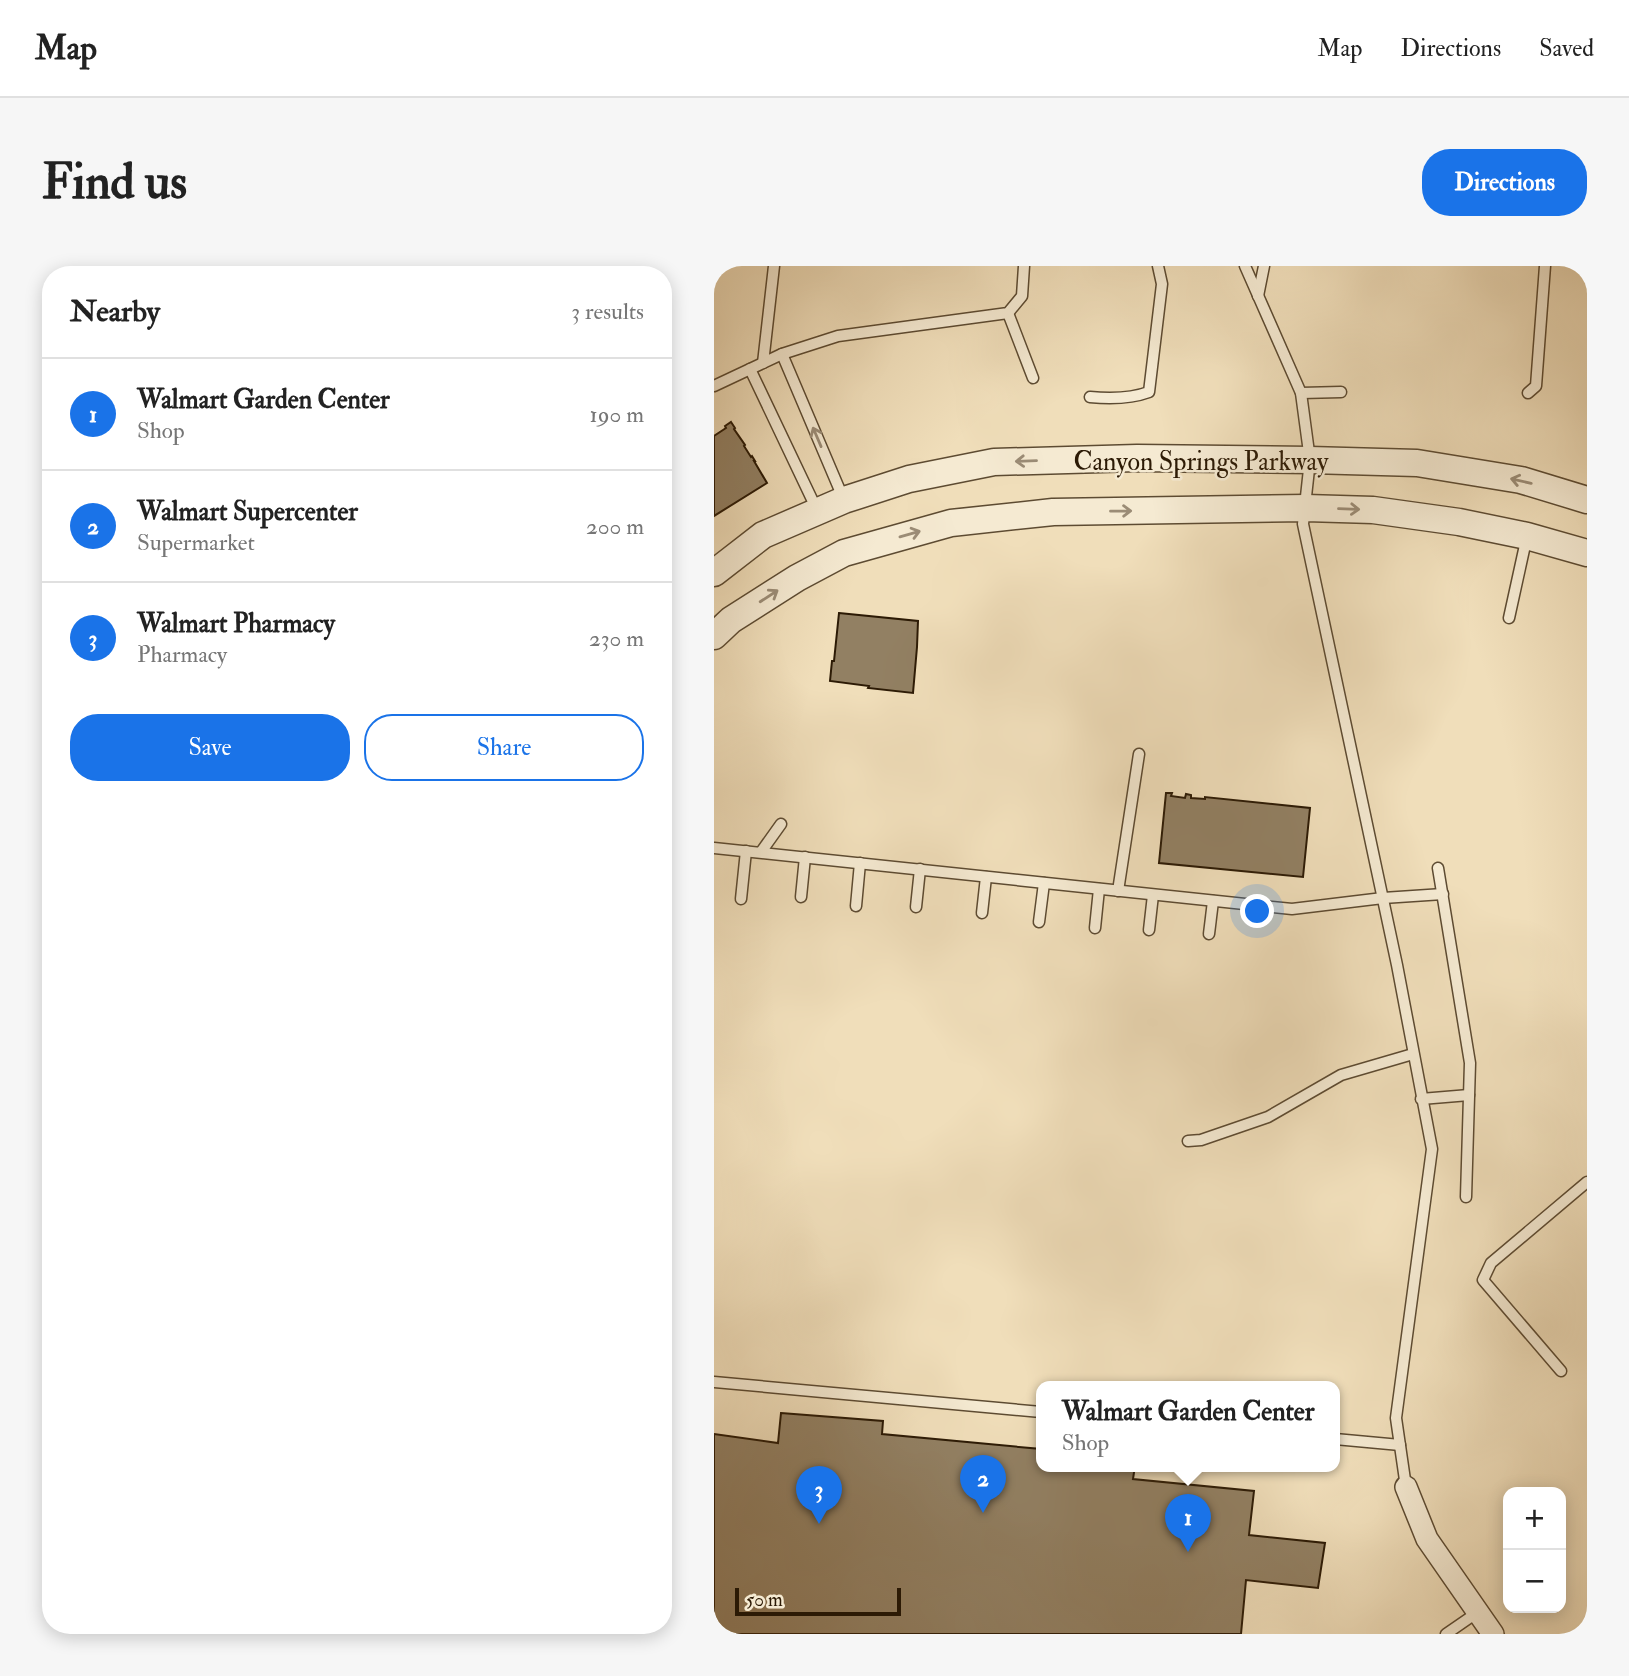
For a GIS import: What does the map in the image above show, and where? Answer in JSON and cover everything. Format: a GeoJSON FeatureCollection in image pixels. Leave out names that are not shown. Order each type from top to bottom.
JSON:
{"type":"FeatureCollection","features":[{"type":"Feature","properties":{"kind":"street","name":"Canyon Springs Parkway"},"geometry":{"type":"LineString","coordinates":[[714,573],[763,535],[844,500],[909,479],[994,462],[1137,458],[1417,463],[1521,480],[1587,500]]}},
{"type":"Feature","properties":{"kind":"street","name":"Canyon Springs Parkway"},"geometry":{"type":"LineString","coordinates":[[714,636],[731,621],[797,578],[844,553],[951,523],[1040,513],[1306,508],[1373,510],[1459,522],[1527,536],[1587,553]]}},
{"type":"Feature","properties":{"kind":"street"},"geometry":{"type":"LineString","coordinates":[[1406,1487],[1427,1539],[1493,1634]]}},
{"type":"Feature","properties":{"kind":"lane"},"geometry":{"type":"LineString","coordinates":[[763,363],[774,266]]}},
{"type":"Feature","properties":{"kind":"lane"},"geometry":{"type":"LineString","coordinates":[[714,386],[782,354],[838,337],[1008,313],[1022,296],[1024,266]]}},
{"type":"Feature","properties":{"kind":"lane"},"geometry":{"type":"LineString","coordinates":[[1090,397],[1136,397],[1149,392],[1162,284],[1158,266]]}},
{"type":"Feature","properties":{"kind":"lane"},"geometry":{"type":"LineString","coordinates":[[1245,266],[1301,393],[1310,460],[1303,524],[1383,898],[1432,1149],[1396,1418],[1406,1487]]}},
{"type":"Feature","properties":{"kind":"lane"},"geometry":{"type":"LineString","coordinates":[[1258,296],[1264,266]]}},
{"type":"Feature","properties":{"kind":"lane"},"geometry":{"type":"LineString","coordinates":[[1528,393],[1536,386],[1545,266]]}},
{"type":"Feature","properties":{"kind":"lane"},"geometry":{"type":"LineString","coordinates":[[1008,313],[1033,378]]}},
{"type":"Feature","properties":{"kind":"lane"},"geometry":{"type":"LineString","coordinates":[[782,354],[844,500]]}},
{"type":"Feature","properties":{"kind":"lane"},"geometry":{"type":"LineString","coordinates":[[750,369],[818,512]]}},
{"type":"Feature","properties":{"kind":"lane"},"geometry":{"type":"LineString","coordinates":[[1301,393],[1341,392]]}},
{"type":"Feature","properties":{"kind":"lane"},"geometry":{"type":"LineString","coordinates":[[1509,618],[1527,536]]}},
{"type":"Feature","properties":{"kind":"lane"},"geometry":{"type":"LineString","coordinates":[[1118,891],[1139,754]]}},
{"type":"Feature","properties":{"kind":"lane"},"geometry":{"type":"LineString","coordinates":[[761,852],[781,824]]}},
{"type":"Feature","properties":{"kind":"lane"},"geometry":{"type":"LineString","coordinates":[[714,848],[1292,909],[1443,894]]}},
{"type":"Feature","properties":{"kind":"lane"},"geometry":{"type":"LineString","coordinates":[[741,899],[747,851]]}},
{"type":"Feature","properties":{"kind":"lane"},"geometry":{"type":"LineString","coordinates":[[801,897],[805,858]]}},
{"type":"Feature","properties":{"kind":"lane"},"geometry":{"type":"LineString","coordinates":[[856,906],[860,863]]}},
{"type":"Feature","properties":{"kind":"lane"},"geometry":{"type":"LineString","coordinates":[[1438,868],[1470,1063],[1466,1196]]}},
{"type":"Feature","properties":{"kind":"lane"},"geometry":{"type":"LineString","coordinates":[[916,907],[919,869]]}},
{"type":"Feature","properties":{"kind":"lane"},"geometry":{"type":"LineString","coordinates":[[982,914],[986,877]]}},
{"type":"Feature","properties":{"kind":"lane"},"geometry":{"type":"LineString","coordinates":[[1039,922],[1044,883]]}},
{"type":"Feature","properties":{"kind":"lane"},"geometry":{"type":"LineString","coordinates":[[1095,928],[1099,888]]}},
{"type":"Feature","properties":{"kind":"lane"},"geometry":{"type":"LineString","coordinates":[[1149,930],[1153,895]]}},
{"type":"Feature","properties":{"kind":"lane"},"geometry":{"type":"LineString","coordinates":[[1209,934],[1213,901]]}},
{"type":"Feature","properties":{"kind":"lane"},"geometry":{"type":"LineString","coordinates":[[1188,1141],[1201,1140],[1268,1117],[1341,1075],[1413,1054]]}},
{"type":"Feature","properties":{"kind":"lane"},"geometry":{"type":"LineString","coordinates":[[1422,1099],[1469,1095]]}},
{"type":"Feature","properties":{"kind":"lane"},"geometry":{"type":"LineString","coordinates":[[1561,1371],[1483,1280],[1491,1263],[1587,1182]]}},
{"type":"Feature","properties":{"kind":"lane"},"geometry":{"type":"LineString","coordinates":[[714,1382],[1036,1412]]}},
{"type":"Feature","properties":{"kind":"lane"},"geometry":{"type":"LineString","coordinates":[[1340,1439],[1400,1445]]}},
{"type":"Feature","properties":{"kind":"lane"},"geometry":{"type":"LineString","coordinates":[[1446,1634],[1478,1612]]}},
{"type":"Feature","properties":{"kind":"building"},"geometry":{"type":"Polygon","coordinates":[[[731,422],[767,483],[714,516],[714,436],[731,422]]]}},
{"type":"Feature","properties":{"kind":"building"},"geometry":{"type":"Polygon","coordinates":[[[839,613],[918,621],[913,693],[830,681],[839,613]]]}},
{"type":"Feature","properties":{"kind":"building"},"geometry":{"type":"Polygon","coordinates":[[[1166,793],[1185,798],[1186,794],[1191,795],[1191,798],[1205,797],[1310,808],[1303,877],[1159,863],[1166,793]]]}},
{"type":"Feature","properties":{"kind":"building"},"geometry":{"type":"Polygon","coordinates":[[[781,1413],[883,1421],[882,1434],[1036,1449],[1036,1472],[1134,1472],[1133,1479],[1254,1491],[1249,1535],[1325,1543],[1318,1588],[1246,1580],[1241,1634],[714,1634],[714,1434],[778,1443],[781,1413]]]}},
{"type":"Feature","properties":{"kind":"place","name":"Walmart Supercenter"},"geometry":{"type":"Point","coordinates":[983,1513]}},
{"type":"Feature","properties":{"kind":"place","name":"Walmart Pharmacy"},"geometry":{"type":"Point","coordinates":[819,1524]}},
{"type":"Feature","properties":{"kind":"place","name":"Walmart Garden Center"},"geometry":{"type":"Point","coordinates":[1188,1552]}}]}
